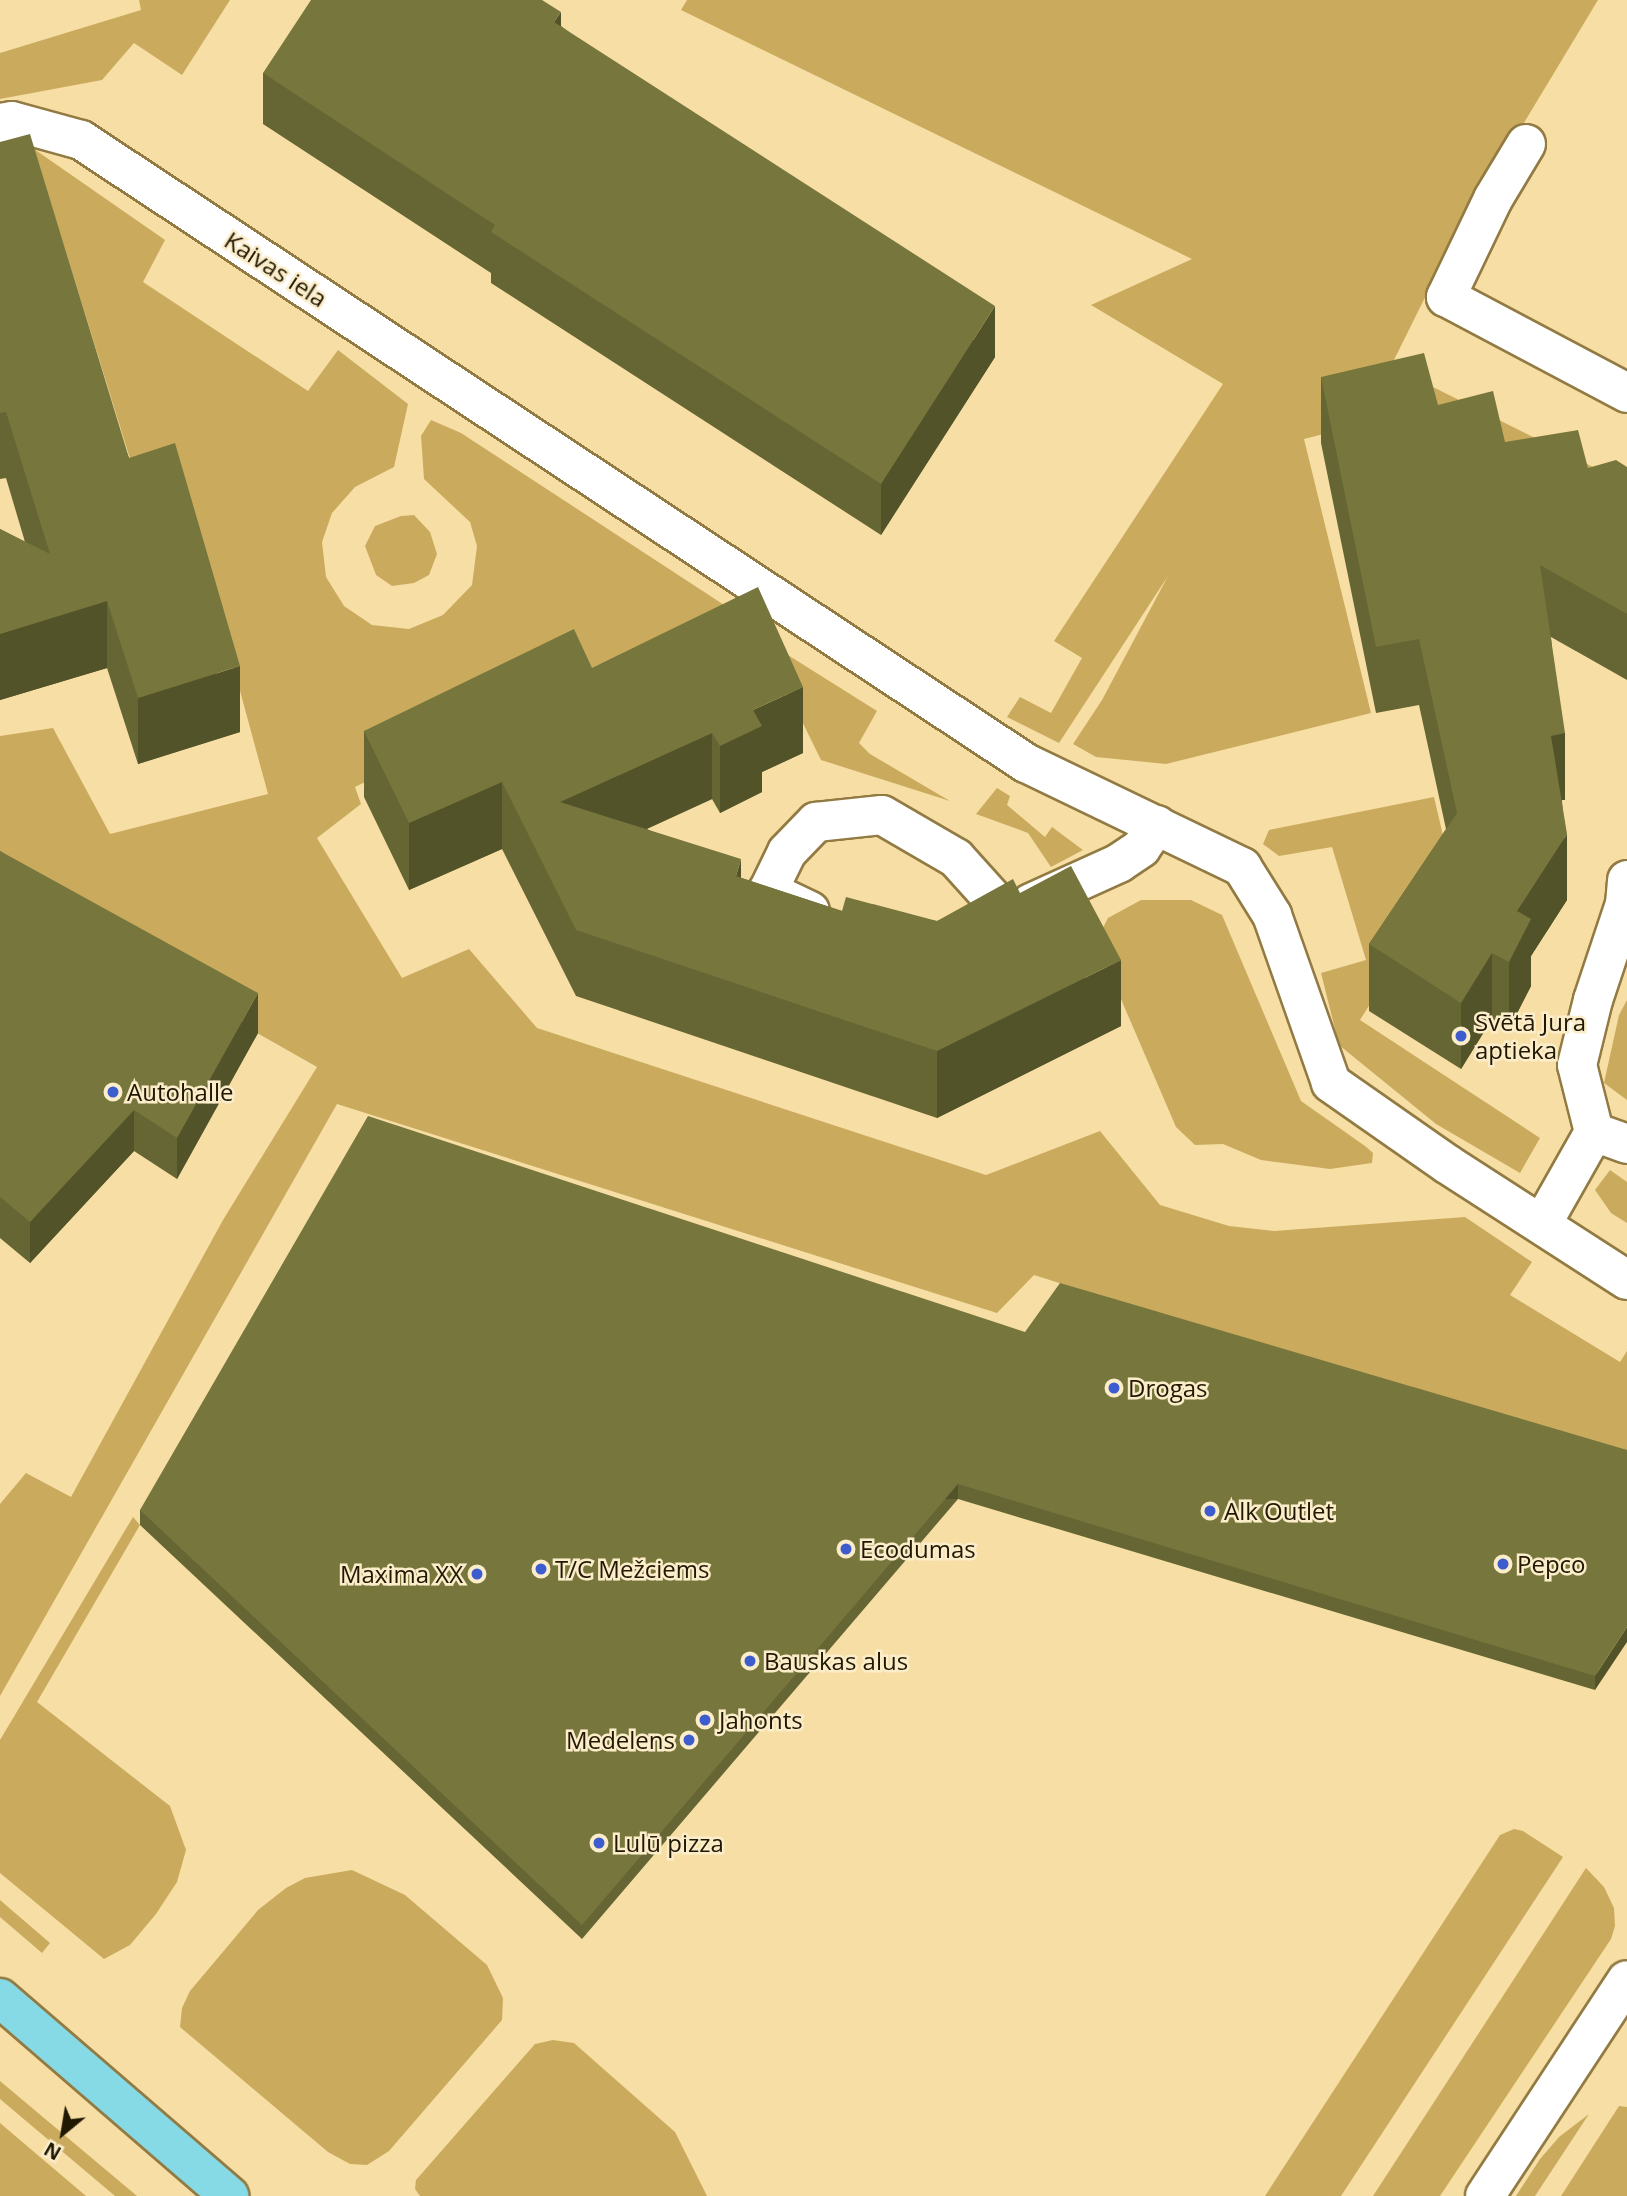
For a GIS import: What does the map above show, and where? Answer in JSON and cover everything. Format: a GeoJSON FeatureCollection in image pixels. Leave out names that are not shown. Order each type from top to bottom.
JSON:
{"type":"FeatureCollection","features":[{"type":"Feature","properties":{"kind":"main road"},"geometry":{"type":"LineString","coordinates":[[0,1998],[229,2196]]}},
{"type":"Feature","properties":{"kind":"street","name":"Kaivas iela"},"geometry":{"type":"LineString","coordinates":[[0,123],[12,121],[80,140],[1026,763],[1242,867],[1272,915],[1331,1083],[1627,1280]]}},
{"type":"Feature","properties":{"kind":"street"},"geometry":{"type":"LineString","coordinates":[[1526,144],[1493,199],[1446,297],[1627,393]]}},
{"type":"Feature","properties":{"kind":"street"},"geometry":{"type":"LineString","coordinates":[[837,923],[768,891],[787,852],[816,822],[883,815],[956,858],[986,917],[1038,902],[1119,863],[1141,848],[1157,825]]}},
{"type":"Feature","properties":{"kind":"street"},"geometry":{"type":"LineString","coordinates":[[1542,1224],[1610,1138],[1577,1065],[1593,1000],[1625,904],[1627,880]]}},
{"type":"Feature","properties":{"kind":"street"},"geometry":{"type":"LineString","coordinates":[[1485,2196],[1627,1980]]}},
{"type":"Feature","properties":{"kind":"shaded area"},"geometry":{"type":"Polygon","coordinates":[[[139,0],[230,0],[182,75],[134,43],[102,80],[0,99],[0,53],[141,10],[139,0]]]}},
{"type":"Feature","properties":{"kind":"shaded area"},"geometry":{"type":"Polygon","coordinates":[[[687,0],[1598,0],[1454,239],[1391,366],[1627,484],[1627,521],[1418,410],[1304,439],[1371,713],[1166,764],[1096,757],[1073,744],[1102,700],[1168,576],[1059,743],[1007,717],[1020,697],[1051,713],[1082,658],[1054,641],[1223,384],[1091,305],[1192,259],[681,10],[687,0]]]}},
{"type":"Feature","properties":{"kind":"shaded area"},"geometry":{"type":"Polygon","coordinates":[[[34,149],[165,240],[143,282],[308,391],[338,350],[408,404],[394,467],[355,487],[332,513],[322,542],[326,577],[344,606],[372,625],[409,629],[443,615],[472,585],[477,546],[470,522],[424,479],[421,436],[431,420],[461,433],[744,618],[573,680],[355,787],[361,804],[317,838],[402,978],[469,949],[537,1028],[986,1175],[1100,1131],[1160,1205],[1229,1226],[1274,1231],[1465,1217],[1532,1262],[1510,1295],[1620,1362],[1627,1351],[1627,1463],[1034,1275],[997,1313],[337,1104],[0,1696],[0,1504],[26,1473],[71,1497],[223,1220],[317,1067],[0,887],[0,736],[53,728],[110,834],[268,794],[189,503],[136,478],[34,149]]]}},
{"type":"Feature","properties":{"kind":"shaded area"},"geometry":{"type":"Polygon","coordinates":[[[414,515],[430,532],[437,554],[429,575],[414,583],[392,586],[376,575],[365,546],[375,526],[401,516],[414,515]]]}},
{"type":"Feature","properties":{"kind":"shaded area"},"geometry":{"type":"Polygon","coordinates":[[[761,638],[877,711],[859,743],[870,754],[950,801],[821,760],[761,638]]]}},
{"type":"Feature","properties":{"kind":"shaded area"},"geometry":{"type":"Polygon","coordinates":[[[997,788],[1010,796],[1007,805],[1045,837],[1052,827],[1083,850],[1051,867],[1028,833],[976,814],[997,788]]]}},
{"type":"Feature","properties":{"kind":"shaded area"},"geometry":{"type":"Polygon","coordinates":[[[1434,797],[1452,874],[1360,1020],[1540,1138],[1520,1173],[1436,1124],[1339,1045],[1321,973],[1366,960],[1332,847],[1279,856],[1263,844],[1269,830],[1434,797]]]}},
{"type":"Feature","properties":{"kind":"shaded area"},"geometry":{"type":"Polygon","coordinates":[[[1141,900],[1191,900],[1222,915],[1301,1101],[1365,1146],[1373,1153],[1372,1163],[1330,1169],[1261,1160],[1223,1144],[1195,1145],[1176,1127],[1096,941],[1108,918],[1141,900]]]}},
{"type":"Feature","properties":{"kind":"shaded area"},"geometry":{"type":"Polygon","coordinates":[[[1627,1000],[1627,1100],[1604,1083],[1619,1015],[1627,1000]]]}},
{"type":"Feature","properties":{"kind":"shaded area"},"geometry":{"type":"Polygon","coordinates":[[[1610,1170],[1627,1182],[1627,1223],[1611,1213],[1595,1190],[1610,1170]]]}},
{"type":"Feature","properties":{"kind":"shaded area"},"geometry":{"type":"Polygon","coordinates":[[[133,1517],[140,1525],[37,1702],[170,1806],[186,1850],[177,1882],[156,1914],[130,1945],[104,1959],[0,1873],[0,1740],[133,1517]]]}},
{"type":"Feature","properties":{"kind":"shaded area"},"geometry":{"type":"Polygon","coordinates":[[[1514,1829],[1523,1831],[1563,1857],[1341,2196],[1265,2196],[1500,1835],[1514,1829]]]}},
{"type":"Feature","properties":{"kind":"shaded area"},"geometry":{"type":"Polygon","coordinates":[[[1586,1868],[1604,1887],[1614,1908],[1615,1926],[1611,1939],[1440,2196],[1373,2196],[1586,1868]]]}},
{"type":"Feature","properties":{"kind":"shaded area"},"geometry":{"type":"Polygon","coordinates":[[[352,1870],[405,1895],[487,1965],[503,1998],[502,2020],[389,2151],[367,2165],[350,2164],[328,2152],[180,2027],[182,2008],[190,1991],[258,1910],[286,1888],[305,1878],[352,1870]]]}},
{"type":"Feature","properties":{"kind":"shaded area"},"geometry":{"type":"Polygon","coordinates":[[[0,1900],[50,1943],[42,1953],[0,1917],[0,1900]]]}},
{"type":"Feature","properties":{"kind":"shaded area"},"geometry":{"type":"Polygon","coordinates":[[[553,2040],[574,2043],[675,2132],[707,2196],[420,2196],[415,2189],[416,2180],[535,2044],[553,2040]]]}},
{"type":"Feature","properties":{"kind":"shaded area"},"geometry":{"type":"Polygon","coordinates":[[[0,2081],[137,2196],[115,2196],[0,2099],[0,2081]]]}},
{"type":"Feature","properties":{"kind":"shaded area"},"geometry":{"type":"Polygon","coordinates":[[[1619,2106],[1627,2107],[1627,2196],[1561,2196],[1619,2106]]]}},
{"type":"Feature","properties":{"kind":"shaded area"},"geometry":{"type":"Polygon","coordinates":[[[1589,2114],[1535,2196],[1516,2196],[1540,2159],[1559,2137],[1589,2114]]]}},
{"type":"Feature","properties":{"kind":"shaded area"},"geometry":{"type":"Polygon","coordinates":[[[0,2123],[86,2196],[0,2196],[0,2123]]]}},
{"type":"Feature","properties":{"kind":"building"},"geometry":{"type":"Polygon","coordinates":[[[311,0],[542,0],[561,12],[554,22],[995,306],[881,484],[491,232],[495,225],[263,73],[311,0]]]}},
{"type":"Feature","properties":{"kind":"building"},"geometry":{"type":"Polygon","coordinates":[[[30,134],[129,458],[175,443],[240,666],[138,698],[107,601],[0,634],[0,529],[50,554],[6,412],[0,413],[0,142],[30,134]]]}},
{"type":"Feature","properties":{"kind":"building"},"geometry":{"type":"Polygon","coordinates":[[[1424,353],[1438,405],[1493,391],[1505,442],[1578,430],[1588,468],[1616,460],[1627,467],[1627,614],[1540,565],[1565,733],[1551,736],[1567,834],[1517,911],[1531,919],[1509,962],[1492,953],[1461,1003],[1369,944],[1457,813],[1419,639],[1376,647],[1321,377],[1424,353]]]}},
{"type":"Feature","properties":{"kind":"building"},"geometry":{"type":"Polygon","coordinates":[[[758,587],[803,687],[753,710],[762,726],[720,746],[712,733],[560,802],[741,859],[736,876],[842,911],[846,897],[937,921],[1013,879],[1020,893],[1071,866],[1121,960],[937,1051],[576,930],[502,782],[409,823],[364,731],[574,629],[592,668],[758,587]]]}},
{"type":"Feature","properties":{"kind":"building","name":"Autohalle"},"geometry":{"type":"Polygon","coordinates":[[[0,851],[258,993],[177,1138],[134,1110],[30,1222],[0,1197],[0,851]]]}},
{"type":"Feature","properties":{"kind":"building","name":"T/C Mežciems"},"geometry":{"type":"Polygon","coordinates":[[[368,1116],[1025,1332],[1060,1283],[1627,1450],[1627,1627],[1595,1676],[958,1484],[582,1925],[140,1510],[368,1116]]]}},
{"type":"Feature","properties":{"kind":"place","name":"Svētā Jura aptieka"},"geometry":{"type":"Point","coordinates":[1461,1036]}},
{"type":"Feature","properties":{"kind":"place","name":"Autohalle"},"geometry":{"type":"Point","coordinates":[113,1092]}},
{"type":"Feature","properties":{"kind":"place","name":"Drogas"},"geometry":{"type":"Point","coordinates":[1114,1388]}},
{"type":"Feature","properties":{"kind":"place","name":"Alk Outlet"},"geometry":{"type":"Point","coordinates":[1210,1511]}},
{"type":"Feature","properties":{"kind":"place","name":"Ecodumas"},"geometry":{"type":"Point","coordinates":[846,1549]}},
{"type":"Feature","properties":{"kind":"place","name":"Pepco"},"geometry":{"type":"Point","coordinates":[1503,1564]}},
{"type":"Feature","properties":{"kind":"place","name":"T/C Mežciems"},"geometry":{"type":"Point","coordinates":[541,1569]}},
{"type":"Feature","properties":{"kind":"place","name":"Maxima XX"},"geometry":{"type":"Point","coordinates":[477,1574]}},
{"type":"Feature","properties":{"kind":"place","name":"Bauskas alus"},"geometry":{"type":"Point","coordinates":[750,1661]}},
{"type":"Feature","properties":{"kind":"place","name":"Jahonts"},"geometry":{"type":"Point","coordinates":[705,1720]}},
{"type":"Feature","properties":{"kind":"place","name":"Medelens"},"geometry":{"type":"Point","coordinates":[689,1740]}},
{"type":"Feature","properties":{"kind":"place","name":"Lulū pizza"},"geometry":{"type":"Point","coordinates":[599,1843]}}]}
